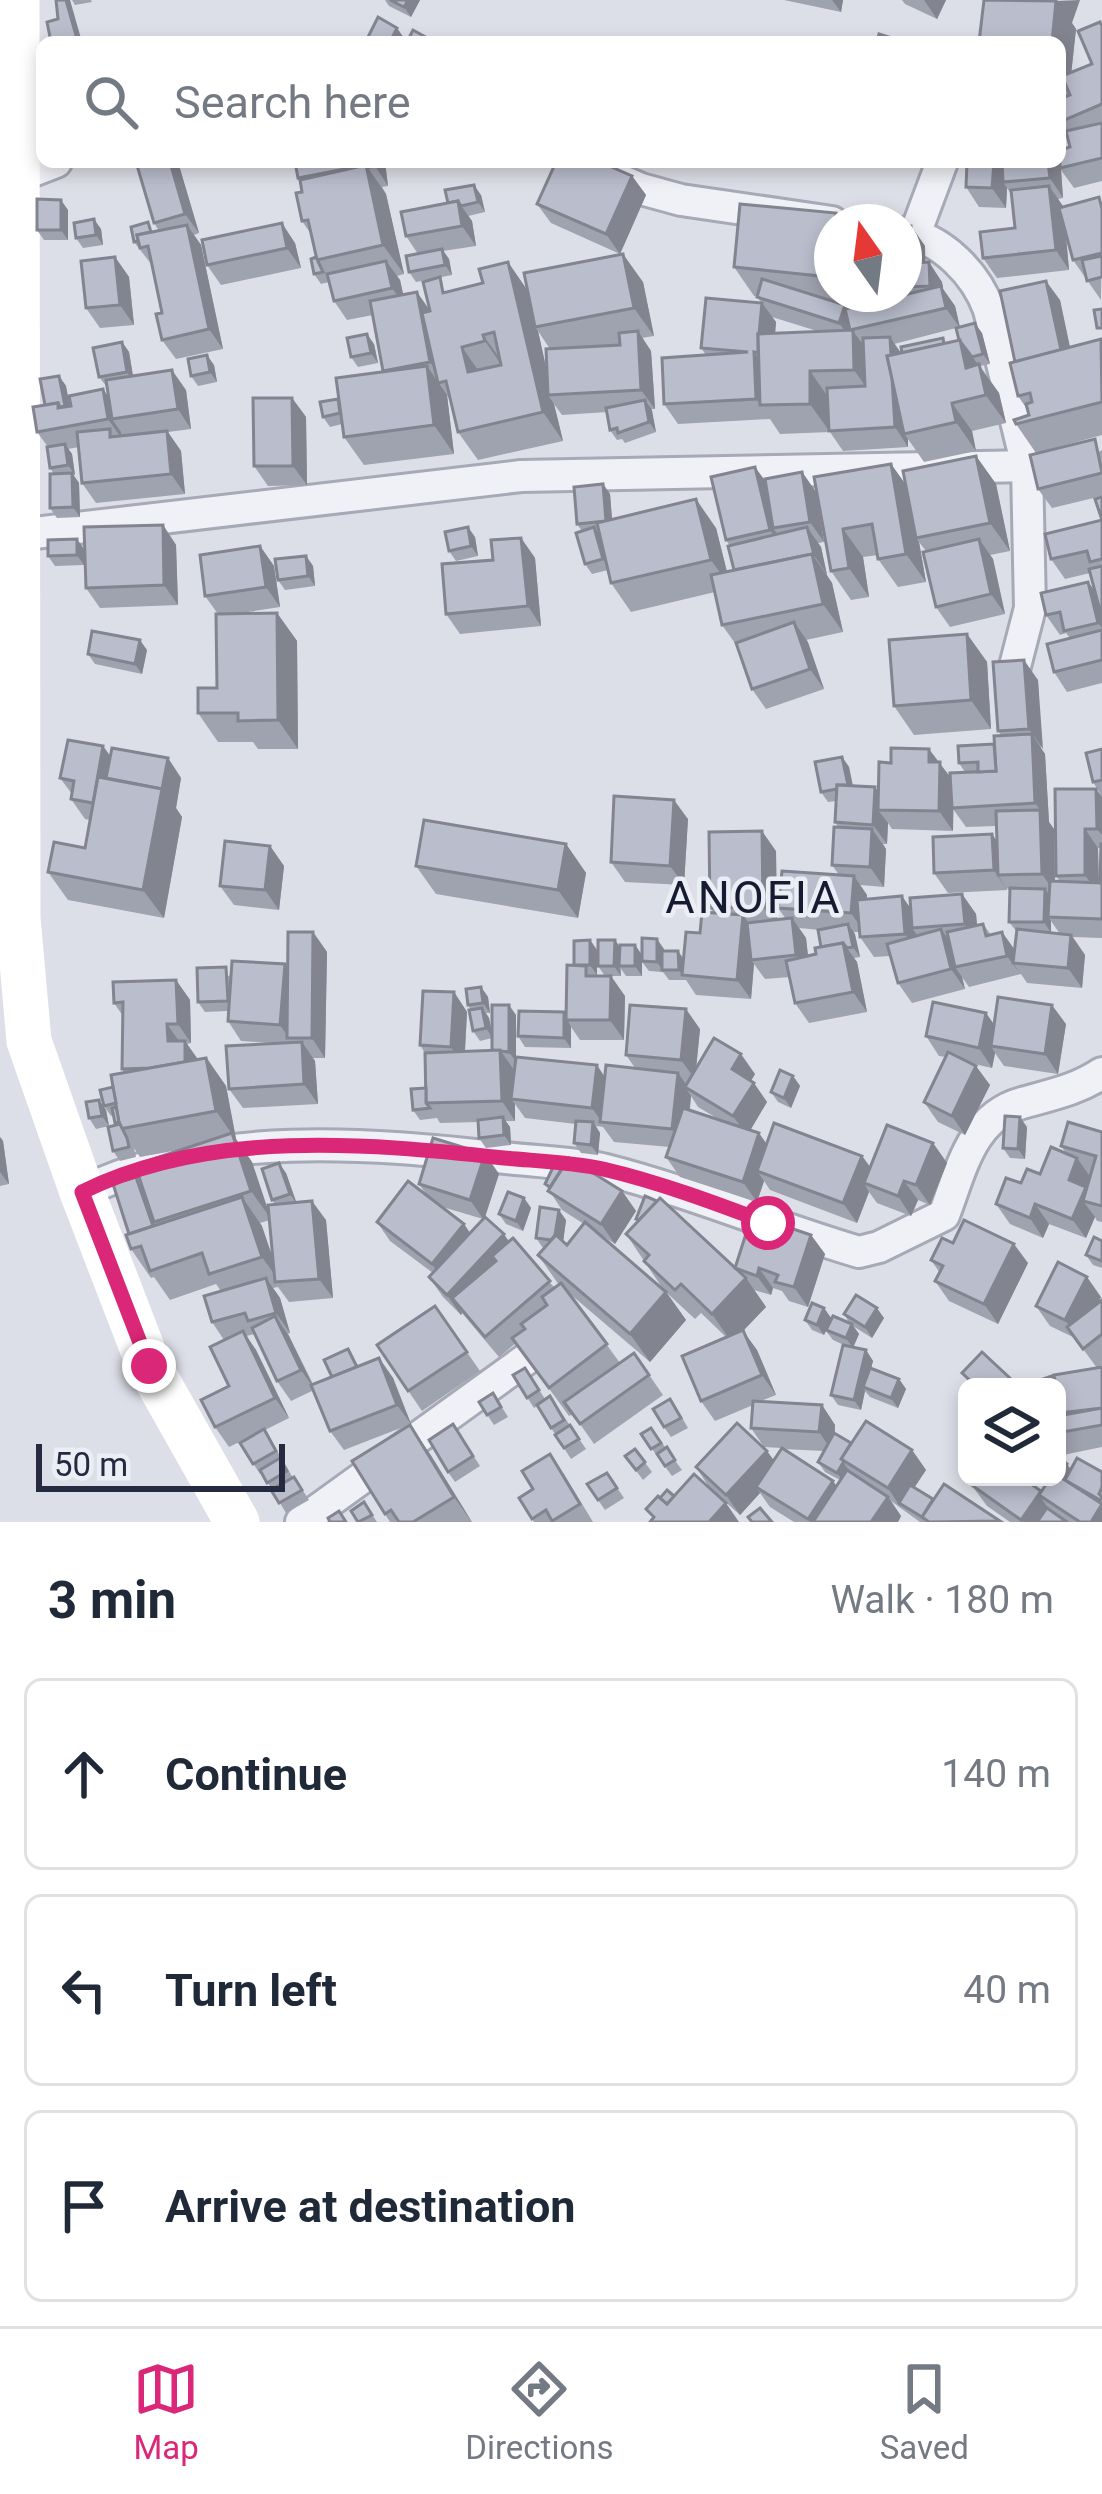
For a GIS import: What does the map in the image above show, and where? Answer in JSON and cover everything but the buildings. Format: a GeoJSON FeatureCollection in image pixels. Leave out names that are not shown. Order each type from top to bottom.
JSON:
{"type":"FeatureCollection","features":[{"type":"Feature","properties":{"kind":"main road"},"geometry":{"type":"LineString","coordinates":[[17,0],[36,161]]}},
{"type":"Feature","properties":{"kind":"main road"},"geometry":{"type":"LineString","coordinates":[[37,169],[16,535],[18,917],[29,1041],[149,1366],[237,1522]]}},
{"type":"Feature","properties":{"kind":"street"},"geometry":{"type":"LineString","coordinates":[[592,168],[682,200],[814,220]]}},
{"type":"Feature","properties":{"kind":"street"},"geometry":{"type":"LineString","coordinates":[[922,206],[939,168]]}},
{"type":"Feature","properties":{"kind":"street"},"geometry":{"type":"LineString","coordinates":[[922,238],[935,242],[981,287],[1027,466],[1030,608],[1014,670]]}},
{"type":"Feature","properties":{"kind":"street"},"geometry":{"type":"LineString","coordinates":[[16,535],[521,476],[1027,466]]}},
{"type":"Feature","properties":{"kind":"street"},"geometry":{"type":"LineString","coordinates":[[82,1192],[116,1175],[216,1153],[284,1147],[437,1150],[602,1169],[859,1252],[944,1215],[972,1142],[997,1113],[1086,1084],[1102,1073]]}},
{"type":"Feature","properties":{"kind":"street"},"geometry":{"type":"LineString","coordinates":[[301,1522],[532,1354]]}},
{"type":"Feature","properties":{"kind":"district","name":"ANOFIA"},"geometry":{"type":"Point","coordinates":[754,897]}},
{"type":"Feature","properties":{"kind":"route"},"geometry":{"type":"LineString","coordinates":[[149,1366],[82,1192],[116,1175],[159,1164],[284,1147],[437,1150],[602,1169],[768,1223]]}}]}
